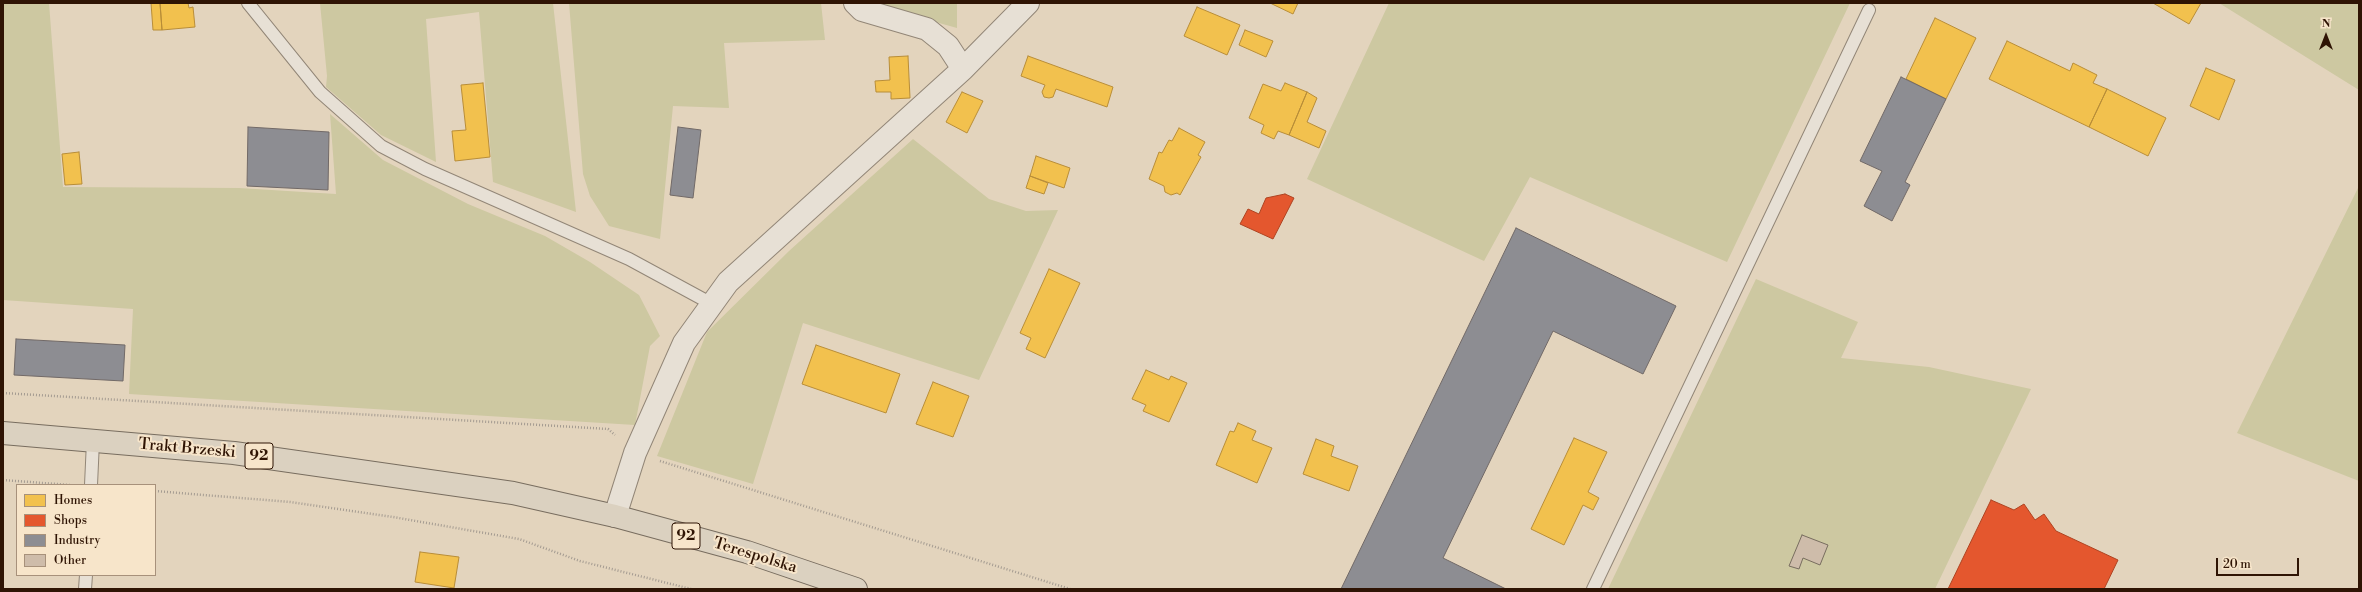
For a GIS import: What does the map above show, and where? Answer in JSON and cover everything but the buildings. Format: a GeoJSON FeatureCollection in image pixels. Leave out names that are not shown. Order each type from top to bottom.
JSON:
{"type":"FeatureCollection","features":[{"type":"Feature","properties":{"kind":"main road","name":"Trakt Brzeski"},"geometry":{"type":"LineString","coordinates":[[3,433],[234,453],[513,493]]}},
{"type":"Feature","properties":{"kind":"main road","name":"Terespolska"},"geometry":{"type":"LineString","coordinates":[[513,493],[615,516],[747,552],[856,589]]}},
{"type":"Feature","properties":{"kind":"street"},"geometry":{"type":"LineString","coordinates":[[855,3],[862,10],[927,29],[948,46],[962,69]]}},
{"type":"Feature","properties":{"kind":"street"},"geometry":{"type":"LineString","coordinates":[[615,516],[634,453],[684,343],[728,282],[962,69],[1028,3]]}},
{"type":"Feature","properties":{"kind":"lane"},"geometry":{"type":"LineString","coordinates":[[248,3],[320,92],[381,146],[425,169],[629,259],[712,304]]}},
{"type":"Feature","properties":{"kind":"lane"},"geometry":{"type":"LineString","coordinates":[[1593,589],[1869,10]]}},
{"type":"Feature","properties":{"kind":"lane"},"geometry":{"type":"LineString","coordinates":[[91,484],[93,441]]}},
{"type":"Feature","properties":{"kind":"lane"},"geometry":{"type":"LineString","coordinates":[[85,589],[86,576]]}},
{"type":"Feature","properties":{"kind":"path"},"geometry":{"type":"LineString","coordinates":[[3,393],[608,429],[634,453],[1070,589]]}},
{"type":"Feature","properties":{"kind":"path"},"geometry":{"type":"LineString","coordinates":[[3,480],[61,484]]}},
{"type":"Feature","properties":{"kind":"path"},"geometry":{"type":"LineString","coordinates":[[156,491],[290,502],[393,517],[519,539],[580,561],[691,589]]}},
{"type":"Feature","properties":{"kind":"shaded area"},"geometry":{"type":"Polygon","coordinates":[[[3,3],[49,3],[63,187],[239,188],[336,194],[330,114],[383,160],[468,204],[545,236],[590,262],[639,295],[660,336],[650,346],[635,425],[129,394],[133,309],[3,300],[3,3]]]}},
{"type":"Feature","properties":{"kind":"shaded area"},"geometry":{"type":"Polygon","coordinates":[[[320,3],[553,3],[576,212],[493,182],[479,12],[426,19],[436,162],[381,135],[326,87],[327,76],[320,3]]]}},
{"type":"Feature","properties":{"kind":"shaded area"},"geometry":{"type":"Polygon","coordinates":[[[569,3],[821,3],[825,40],[724,43],[729,108],[673,106],[660,239],[609,226],[590,196],[583,174],[569,3]]]}},
{"type":"Feature","properties":{"kind":"shaded area"},"geometry":{"type":"Polygon","coordinates":[[[917,3],[957,3],[957,28],[871,4],[917,3]]]}},
{"type":"Feature","properties":{"kind":"shaded area"},"geometry":{"type":"Polygon","coordinates":[[[1389,3],[1850,3],[1727,262],[1530,177],[1484,261],[1307,179],[1389,3]]]}},
{"type":"Feature","properties":{"kind":"shaded area"},"geometry":{"type":"Polygon","coordinates":[[[2219,3],[2359,3],[2359,90],[2219,3]]]}},
{"type":"Feature","properties":{"kind":"shaded area"},"geometry":{"type":"Polygon","coordinates":[[[913,139],[989,199],[1026,211],[1058,210],[979,380],[803,323],[753,484],[657,456],[707,332],[789,251],[913,139]]]}},
{"type":"Feature","properties":{"kind":"shaded area"},"geometry":{"type":"Polygon","coordinates":[[[2359,186],[2359,481],[2237,433],[2359,186]]]}},
{"type":"Feature","properties":{"kind":"shaded area"},"geometry":{"type":"Polygon","coordinates":[[[1756,279],[1858,322],[1841,358],[1929,367],[2031,389],[1935,589],[1608,589],[1756,279]]]}}]}
